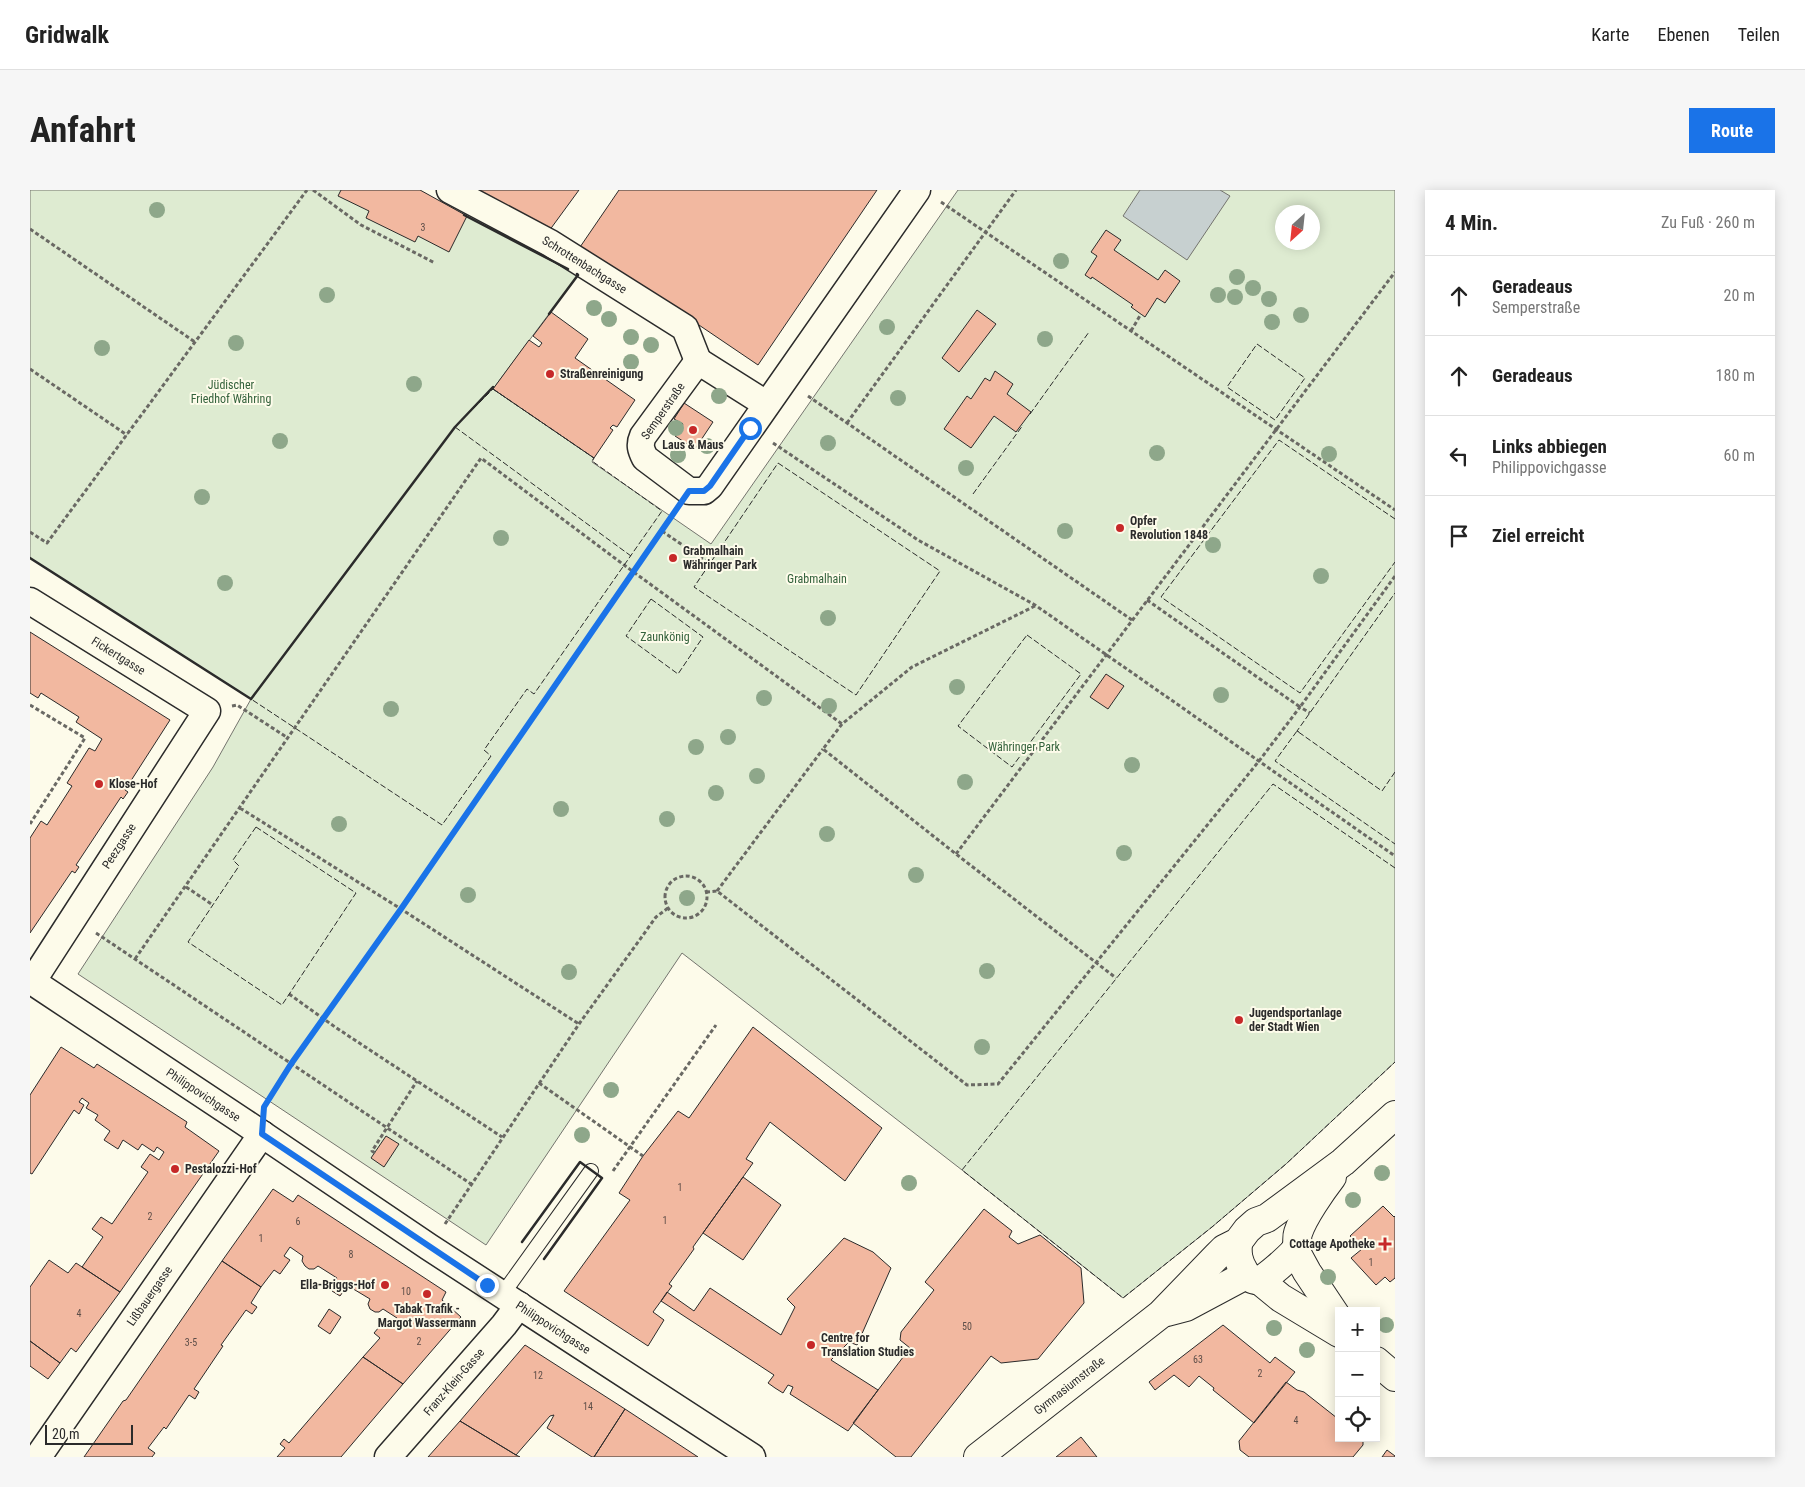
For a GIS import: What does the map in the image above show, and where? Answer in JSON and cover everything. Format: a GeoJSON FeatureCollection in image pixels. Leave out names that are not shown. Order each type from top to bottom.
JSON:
{"type":"FeatureCollection","features":[{"type":"Feature","properties":{"kind":"street","name":"Schrottenbachgasse"},"geometry":{"type":"LineString","coordinates":[[450,190],[550,243],[685,328],[698,361]]}},
{"type":"Feature","properties":{"kind":"street"},"geometry":{"type":"LineString","coordinates":[[689,491],[704,491],[710,486],[784,379],[928,195]]}},
{"type":"Feature","properties":{"kind":"street"},"geometry":{"type":"LineString","coordinates":[[698,361],[766,404]]}},
{"type":"Feature","properties":{"kind":"street","name":"Semperstraße"},"geometry":{"type":"LineString","coordinates":[[689,491],[645,458],[640,444],[698,361]]}},
{"type":"Feature","properties":{"kind":"street","name":"Fickertgasse"},"geometry":{"type":"LineString","coordinates":[[30,600],[207,711]]}},
{"type":"Feature","properties":{"kind":"street","name":"Peezgasse"},"geometry":{"type":"LineString","coordinates":[[31,981],[207,711]]}},
{"type":"Feature","properties":{"kind":"street","name":"Philippovichgasse"},"geometry":{"type":"LineString","coordinates":[[31,981],[510,1300],[752,1457]]}},
{"type":"Feature","properties":{"kind":"street","name":"Gymnasiumstraße"},"geometry":{"type":"LineString","coordinates":[[978,1457],[1161,1314],[1224,1249],[1238,1242],[1256,1222],[1267,1218],[1342,1162],[1395,1115]]}},
{"type":"Feature","properties":{"kind":"street","name":"Lißbauergasse"},"geometry":{"type":"LineString","coordinates":[[38,1457],[262,1134]]}},
{"type":"Feature","properties":{"kind":"street","name":"Gymnasiumstraße"},"geometry":{"type":"LineString","coordinates":[[1161,1314],[1186,1307],[1252,1278],[1266,1276],[1296,1242],[1316,1200],[1342,1162]]}},
{"type":"Feature","properties":{"kind":"street"},"geometry":{"type":"LineString","coordinates":[[1267,1218],[1277,1218],[1287,1224],[1307,1272],[1335,1314]]}},
{"type":"Feature","properties":{"kind":"street"},"geometry":{"type":"LineString","coordinates":[[1238,1242],[1236,1254],[1252,1278],[1335,1331]]}},
{"type":"Feature","properties":{"kind":"street","name":"Franz-Klein-Gasse"},"geometry":{"type":"LineString","coordinates":[[388,1457],[504,1325],[510,1300]]}},
{"type":"Feature","properties":{"kind":"street"},"geometry":{"type":"LineString","coordinates":[[1380,1364],[1395,1377]]}},
{"type":"Feature","properties":{"kind":"lane"},"geometry":{"type":"LineString","coordinates":[[510,1300],[591,1171]]}},
{"type":"Feature","properties":{"kind":"path"},"geometry":{"type":"LineString","coordinates":[[30,532],[47,543],[308,190]]}},
{"type":"Feature","properties":{"kind":"path"},"geometry":{"type":"LineString","coordinates":[[313,190],[361,225],[435,263]]}},
{"type":"Feature","properties":{"kind":"path"},"geometry":{"type":"LineString","coordinates":[[848,424],[1016,190]]}},
{"type":"Feature","properties":{"kind":"path"},"geometry":{"type":"LineString","coordinates":[[928,195],[1395,510]]}},
{"type":"Feature","properties":{"kind":"path"},"geometry":{"type":"LineString","coordinates":[[30,230],[195,342]]}},
{"type":"Feature","properties":{"kind":"path"},"geometry":{"type":"LineString","coordinates":[[956,854],[1395,272]]}},
{"type":"Feature","properties":{"kind":"path"},"geometry":{"type":"LineString","coordinates":[[1131,331],[1141,314]]}},
{"type":"Feature","properties":{"kind":"path"},"geometry":{"type":"LineString","coordinates":[[30,369],[127,434]]}},
{"type":"Feature","properties":{"kind":"path"},"geometry":{"type":"LineString","coordinates":[[784,379],[1132,620]]}},
{"type":"Feature","properties":{"kind":"path"},"geometry":{"type":"LineString","coordinates":[[750,428],[918,540],[1035,605],[1395,856]]}},
{"type":"Feature","properties":{"kind":"path"},"geometry":{"type":"LineString","coordinates":[[135,959],[481,458],[624,566],[634,571],[842,724]]}},
{"type":"Feature","properties":{"kind":"path"},"geometry":{"type":"LineString","coordinates":[[262,1134],[264,1107],[291,1064],[401,909],[689,491]]}},
{"type":"Feature","properties":{"kind":"path"},"geometry":{"type":"LineString","coordinates":[[662,530],[710,564]]}},
{"type":"Feature","properties":{"kind":"path"},"geometry":{"type":"LineString","coordinates":[[706,892],[717,891],[967,1085],[998,1084],[1259,762],[1395,576]]}},
{"type":"Feature","properties":{"kind":"path"},"geometry":{"type":"LineString","coordinates":[[1147,600],[1310,713]]}},
{"type":"Feature","properties":{"kind":"path"},"geometry":{"type":"LineString","coordinates":[[717,891],[842,724],[912,667],[1035,605]]}},
{"type":"Feature","properties":{"kind":"path"},"geometry":{"type":"LineString","coordinates":[[30,705],[85,738],[30,824]]}},
{"type":"Feature","properties":{"kind":"path"},"geometry":{"type":"LineString","coordinates":[[207,711],[237,705],[288,738]]}},
{"type":"Feature","properties":{"kind":"path"},"geometry":{"type":"LineString","coordinates":[[823,748],[1116,978]]}},
{"type":"Feature","properties":{"kind":"path"},"geometry":{"type":"LineString","coordinates":[[240,808],[579,1024]]}},
{"type":"Feature","properties":{"kind":"path"},"geometry":{"type":"LineString","coordinates":[[679,878],[692,878],[698,881],[706,892],[705,906],[696,916],[683,918],[676,916],[668,908],[666,892],[673,881],[679,878]]}},
{"type":"Feature","properties":{"kind":"path"},"geometry":{"type":"LineString","coordinates":[[186,887],[213,905]]}},
{"type":"Feature","properties":{"kind":"path"},"geometry":{"type":"LineString","coordinates":[[445,1224],[579,1024],[656,917],[668,908]]}},
{"type":"Feature","properties":{"kind":"path"},"geometry":{"type":"LineString","coordinates":[[73,918],[471,1184]]}},
{"type":"Feature","properties":{"kind":"path"},"geometry":{"type":"LineString","coordinates":[[289,994],[417,1082],[502,1137]]}},
{"type":"Feature","properties":{"kind":"path"},"geometry":{"type":"LineString","coordinates":[[613,1171],[716,1025]]}},
{"type":"Feature","properties":{"kind":"path"},"geometry":{"type":"LineString","coordinates":[[374,1153],[372,1151],[417,1082]]}},
{"type":"Feature","properties":{"kind":"path"},"geometry":{"type":"LineString","coordinates":[[539,1083],[643,1156]]}},
{"type":"Feature","properties":{"kind":"green space","name":"Währinger Park"},"geometry":{"type":"Polygon","coordinates":[[[30,190],[418,190],[578,275],[493,389],[594,458],[592,462],[711,544],[958,190],[1395,190],[1395,1062],[1286,1164],[1212,1227],[1123,1298],[962,1170],[682,953],[486,1245],[78,974],[213,767],[251,699],[30,558],[30,190]]]}},
{"type":"Feature","properties":{"kind":"shaded area"},"geometry":{"type":"Polygon","coordinates":[[[1140,190],[1220,190],[1230,196],[1187,260],[1123,216],[1140,190]]]}},
{"type":"Feature","properties":{"kind":"building"},"geometry":{"type":"Polygon","coordinates":[[[341,190],[420,190],[467,216],[449,252],[418,236],[415,242],[366,218],[369,211],[338,196],[341,190]]]}},
{"type":"Feature","properties":{"kind":"building"},"geometry":{"type":"Polygon","coordinates":[[[470,190],[579,190],[549,231],[470,190]]]}},
{"type":"Feature","properties":{"kind":"building"},"geometry":{"type":"Polygon","coordinates":[[[619,190],[877,190],[758,365],[662,300],[578,250],[619,190]]]}},
{"type":"Feature","properties":{"kind":"building"},"geometry":{"type":"Polygon","coordinates":[[[1106,230],[1121,240],[1114,250],[1158,280],[1165,270],[1180,281],[1165,303],[1157,298],[1145,317],[1131,307],[1133,305],[1092,277],[1091,279],[1085,275],[1097,256],[1091,252],[1106,230]]]}},
{"type":"Feature","properties":{"kind":"building"},"geometry":{"type":"Polygon","coordinates":[[[977,310],[996,324],[959,372],[942,358],[977,310]]]}},
{"type":"Feature","properties":{"kind":"building","name":"Straßenreinigung"},"geometry":{"type":"Polygon","coordinates":[[[551,312],[588,339],[575,358],[635,400],[617,427],[613,425],[610,428],[613,430],[594,458],[493,389],[529,340],[539,347],[542,343],[533,336],[551,312]]]}},
{"type":"Feature","properties":{"kind":"building"},"geometry":{"type":"Polygon","coordinates":[[[995,371],[1013,384],[1007,394],[1031,412],[1016,432],[994,416],[971,448],[944,429],[967,396],[971,399],[985,378],[990,381],[995,371]]]}},
{"type":"Feature","properties":{"kind":"building","name":"Laus & Maus"},"geometry":{"type":"Polygon","coordinates":[[[684,403],[713,422],[695,449],[675,436],[683,424],[674,419],[684,403]]]}},
{"type":"Feature","properties":{"kind":"building","name":"Klose-Hof"},"geometry":{"type":"Polygon","coordinates":[[[30,632],[170,720],[125,790],[128,792],[123,799],[121,797],[76,865],[79,867],[75,873],[72,871],[30,933],[30,838],[41,821],[47,825],[72,786],[67,783],[89,748],[95,751],[102,739],[76,722],[79,717],[41,693],[38,698],[30,693],[30,632]]]}},
{"type":"Feature","properties":{"kind":"building"},"geometry":{"type":"Polygon","coordinates":[[[1106,674],[1124,686],[1108,709],[1090,697],[1106,674]]]}},
{"type":"Feature","properties":{"kind":"building"},"geometry":{"type":"Polygon","coordinates":[[[753,1027],[882,1128],[845,1181],[770,1122],[746,1159],[753,1163],[693,1247],[694,1249],[669,1284],[672,1286],[653,1312],[664,1320],[648,1346],[564,1291],[630,1200],[619,1193],[643,1156],[678,1111],[689,1118],[753,1027]]]}},
{"type":"Feature","properties":{"kind":"building","name":"Pestalozzi-Hof"},"geometry":{"type":"Polygon","coordinates":[[[61,1047],[94,1068],[97,1064],[187,1122],[185,1127],[219,1151],[120,1292],[82,1267],[103,1237],[92,1229],[101,1217],[112,1224],[148,1172],[141,1167],[150,1154],[159,1160],[164,1152],[157,1147],[154,1152],[142,1144],[138,1150],[123,1140],[118,1149],[104,1140],[110,1131],[95,1120],[98,1115],[86,1108],[89,1103],[82,1098],[79,1102],[84,1105],[79,1114],[74,1110],[32,1174],[30,1173],[30,1095],[61,1047]]]}},
{"type":"Feature","properties":{"kind":"building"},"geometry":{"type":"Polygon","coordinates":[[[386,1136],[399,1144],[384,1167],[371,1158],[386,1136]]]}},
{"type":"Feature","properties":{"kind":"building"},"geometry":{"type":"Polygon","coordinates":[[[743,1177],[781,1205],[743,1260],[703,1233],[743,1177]]]}},
{"type":"Feature","properties":{"kind":"building","name":"Ella-Briggs-Hof"},"geometry":{"type":"Polygon","coordinates":[[[273,1189],[293,1202],[298,1195],[446,1292],[442,1300],[461,1317],[403,1384],[363,1357],[380,1338],[374,1333],[385,1320],[391,1324],[397,1318],[383,1309],[375,1312],[370,1309],[368,1304],[370,1299],[350,1287],[347,1291],[345,1289],[340,1296],[332,1291],[337,1284],[334,1282],[337,1278],[318,1266],[314,1269],[309,1269],[302,1261],[303,1256],[290,1247],[284,1256],[290,1260],[280,1274],[274,1270],[261,1287],[222,1261],[273,1189]]]}},
{"type":"Feature","properties":{"kind":"building"},"geometry":{"type":"Polygon","coordinates":[[[1383,1206],[1395,1216],[1395,1278],[1390,1282],[1385,1277],[1376,1285],[1351,1258],[1362,1249],[1350,1236],[1383,1206]]]}},
{"type":"Feature","properties":{"kind":"building"},"geometry":{"type":"Polygon","coordinates":[[[984,1209],[1012,1231],[1009,1237],[1018,1244],[1040,1235],[1081,1268],[1084,1303],[1038,1359],[1001,1363],[991,1356],[911,1457],[896,1457],[853,1423],[910,1348],[900,1340],[901,1332],[934,1290],[925,1282],[984,1209]]]}},
{"type":"Feature","properties":{"kind":"building"},"geometry":{"type":"Polygon","coordinates":[[[844,1238],[873,1252],[891,1268],[857,1345],[849,1342],[831,1360],[878,1390],[848,1431],[790,1394],[793,1387],[788,1385],[783,1393],[775,1388],[768,1383],[774,1375],[661,1301],[667,1292],[694,1311],[710,1288],[781,1335],[795,1307],[787,1299],[844,1238]]]}},
{"type":"Feature","properties":{"kind":"building"},"geometry":{"type":"Polygon","coordinates":[[[49,1260],[68,1273],[76,1263],[120,1292],[76,1352],[71,1348],[60,1363],[30,1341],[30,1287],[49,1260]]]}},
{"type":"Feature","properties":{"kind":"building"},"geometry":{"type":"Polygon","coordinates":[[[222,1261],[261,1287],[251,1303],[257,1307],[252,1314],[246,1310],[221,1345],[223,1346],[194,1389],[199,1392],[195,1399],[189,1395],[166,1429],[164,1427],[148,1448],[155,1453],[152,1457],[84,1457],[123,1401],[126,1400],[222,1261]]]}},
{"type":"Feature","properties":{"kind":"building"},"geometry":{"type":"Polygon","coordinates":[[[329,1309],[341,1317],[330,1334],[318,1326],[329,1309]]]}},
{"type":"Feature","properties":{"kind":"building"},"geometry":{"type":"Polygon","coordinates":[[[1223,1325],[1270,1363],[1275,1357],[1295,1372],[1254,1423],[1213,1390],[1214,1388],[1199,1376],[1189,1387],[1174,1375],[1155,1390],[1149,1382],[1223,1325]]]}},
{"type":"Feature","properties":{"kind":"building"},"geometry":{"type":"Polygon","coordinates":[[[30,1341],[60,1363],[48,1379],[30,1366],[30,1341]]]}},
{"type":"Feature","properties":{"kind":"building"},"geometry":{"type":"Polygon","coordinates":[[[525,1345],[625,1409],[594,1457],[547,1428],[554,1415],[550,1416],[516,1455],[460,1421],[525,1345]]]}},
{"type":"Feature","properties":{"kind":"building"},"geometry":{"type":"Polygon","coordinates":[[[363,1357],[403,1384],[341,1457],[277,1457],[285,1448],[280,1444],[284,1439],[289,1443],[363,1357]]]}},
{"type":"Feature","properties":{"kind":"building"},"geometry":{"type":"Polygon","coordinates":[[[1286,1382],[1297,1390],[1304,1392],[1335,1416],[1335,1442],[1363,1442],[1363,1445],[1353,1457],[1249,1457],[1240,1450],[1239,1441],[1286,1382]]]}},
{"type":"Feature","properties":{"kind":"building"},"geometry":{"type":"Polygon","coordinates":[[[625,1409],[698,1457],[594,1457],[625,1409]]]}},
{"type":"Feature","properties":{"kind":"building"},"geometry":{"type":"Polygon","coordinates":[[[460,1421],[516,1455],[520,1457],[428,1457],[460,1421]]]}},
{"type":"Feature","properties":{"kind":"building"},"geometry":{"type":"Polygon","coordinates":[[[1081,1437],[1097,1457],[1056,1457],[1081,1437]]]}},
{"type":"Feature","properties":{"kind":"building"},"geometry":{"type":"Polygon","coordinates":[[[1387,1450],[1395,1456],[1395,1457],[1382,1457],[1387,1450]]]}},
{"type":"Feature","properties":{"kind":"fence"},"geometry":{"type":"LineString","coordinates":[[1030,414],[1089,332]]}},
{"type":"Feature","properties":{"kind":"fence"},"geometry":{"type":"LineString","coordinates":[[1257,344],[1305,378],[1275,420],[1227,387],[1257,344]]}},
{"type":"Feature","properties":{"kind":"fence"},"geometry":{"type":"LineString","coordinates":[[493,389],[594,458],[592,461],[662,511],[534,694],[527,689],[484,750],[491,756],[442,825],[251,699],[455,427],[493,389]]}},
{"type":"Feature","properties":{"kind":"fence"},"geometry":{"type":"LineString","coordinates":[[973,494],[1023,425]]}},
{"type":"Feature","properties":{"kind":"fence"},"geometry":{"type":"LineString","coordinates":[[455,427],[631,556]]}},
{"type":"Feature","properties":{"kind":"fence"},"geometry":{"type":"LineString","coordinates":[[1395,519],[1279,440],[1161,597],[1300,693],[1395,562]]}},
{"type":"Feature","properties":{"kind":"fence"},"geometry":{"type":"LineString","coordinates":[[778,463],[940,571],[856,695],[694,587],[778,463]]}},
{"type":"Feature","properties":{"kind":"fence"},"geometry":{"type":"LineString","coordinates":[[1299,732],[1297,731],[1395,593]]}},
{"type":"Feature","properties":{"kind":"fence"},"geometry":{"type":"LineString","coordinates":[[651,599],[703,637],[678,674],[626,636],[651,599]]}},
{"type":"Feature","properties":{"kind":"fence"},"geometry":{"type":"LineString","coordinates":[[1027,635],[1081,674],[1012,767],[958,726],[1027,635]]}},
{"type":"Feature","properties":{"kind":"fence"},"geometry":{"type":"LineString","coordinates":[[1395,772],[1382,791],[1297,731],[1275,761],[1395,844]]}},
{"type":"Feature","properties":{"kind":"fence"},"geometry":{"type":"LineString","coordinates":[[1395,868],[1273,784],[962,1170],[1123,1298],[1212,1227],[1286,1164],[1395,1062]]}},
{"type":"Feature","properties":{"kind":"fence"},"geometry":{"type":"LineString","coordinates":[[256,827],[356,893],[282,1005],[188,942],[239,866],[233,860],[256,827]]}},
{"type":"Feature","properties":{"kind":"wall"},"geometry":{"type":"LineString","coordinates":[[464,215],[568,269]]}},
{"type":"Feature","properties":{"kind":"wall"},"geometry":{"type":"LineString","coordinates":[[549,314],[577,274]]}},
{"type":"Feature","properties":{"kind":"wall"},"geometry":{"type":"LineString","coordinates":[[30,558],[251,699],[455,427],[493,387]]}},
{"type":"Feature","properties":{"kind":"wall"},"geometry":{"type":"LineString","coordinates":[[522,1242],[580,1162],[602,1178],[544,1259]]}},
{"type":"Feature","properties":{"kind":"place","name":"Straßenreinigung"},"geometry":{"type":"Point","coordinates":[550,374]}},
{"type":"Feature","properties":{"kind":"place","name":"Laus & Maus"},"geometry":{"type":"Point","coordinates":[693,430]}},
{"type":"Feature","properties":{"kind":"place","name":"Opfer Revolution 1848"},"geometry":{"type":"Point","coordinates":[1120,528]}},
{"type":"Feature","properties":{"kind":"place","name":"Grabmalhain Währinger Park"},"geometry":{"type":"Point","coordinates":[673,558]}},
{"type":"Feature","properties":{"kind":"place","name":"Klose-Hof"},"geometry":{"type":"Point","coordinates":[99,784]}},
{"type":"Feature","properties":{"kind":"place","name":"Jugendsportanlage der Stadt Wien"},"geometry":{"type":"Point","coordinates":[1239,1020]}},
{"type":"Feature","properties":{"kind":"place","name":"Pestalozzi-Hof"},"geometry":{"type":"Point","coordinates":[175,1169]}},
{"type":"Feature","properties":{"kind":"place","name":"Cottage Apotheke"},"geometry":{"type":"Point","coordinates":[1385,1244]}},
{"type":"Feature","properties":{"kind":"place","name":"Ella-Briggs-Hof"},"geometry":{"type":"Point","coordinates":[385,1285]}},
{"type":"Feature","properties":{"kind":"place","name":"Tabak Trafik - Margot Wassermann"},"geometry":{"type":"Point","coordinates":[427,1294]}},
{"type":"Feature","properties":{"kind":"place","name":"Centre for Translation Studies"},"geometry":{"type":"Point","coordinates":[811,1345]}},
{"type":"Feature","properties":{"kind":"route"},"geometry":{"type":"LineString","coordinates":[[487,1285],[262,1134],[264,1107],[322,1018],[401,909],[689,491],[704,491],[710,486],[750,428]]}},
{"type":"Feature","properties":{"kind":"park label","name":"Jüdischer Friedhof Währing"},"geometry":{"type":"Point","coordinates":[231,392]}},
{"type":"Feature","properties":{"kind":"park label","name":"Grabmalhain"},"geometry":{"type":"Point","coordinates":[817,579]}},
{"type":"Feature","properties":{"kind":"park label","name":"Zaunkönig"},"geometry":{"type":"Point","coordinates":[665,637]}}]}
